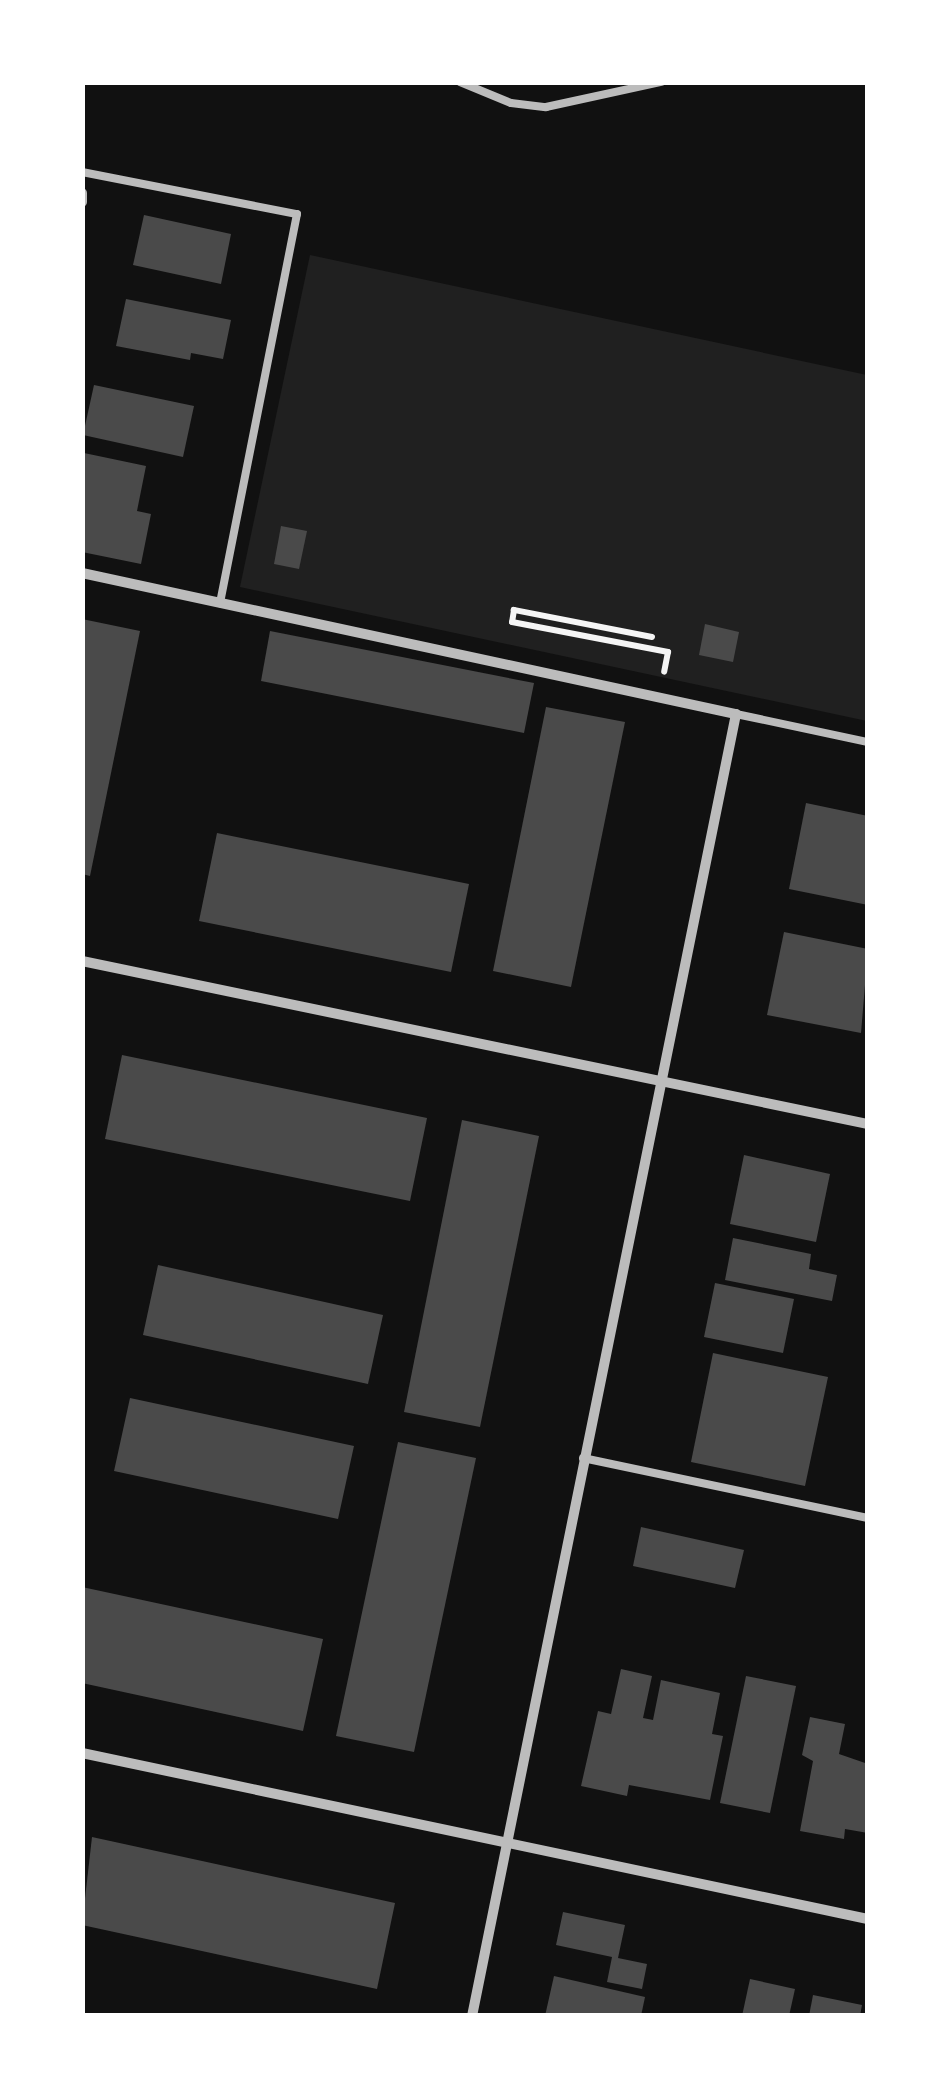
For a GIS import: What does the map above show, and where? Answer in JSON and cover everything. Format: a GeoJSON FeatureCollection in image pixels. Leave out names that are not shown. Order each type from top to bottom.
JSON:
{"type":"FeatureCollection","features":[{"type":"Feature","properties":{"kind":"street"},"geometry":{"type":"LineString","coordinates":[[82,193],[82,202]]}},
{"type":"Feature","properties":{"kind":"street"},"geometry":{"type":"LineString","coordinates":[[82,573],[736,714],[472,2016]]}},
{"type":"Feature","properties":{"kind":"street"},"geometry":{"type":"LineString","coordinates":[[82,961],[868,1124]]}},
{"type":"Feature","properties":{"kind":"street"},"geometry":{"type":"LineString","coordinates":[[82,1753],[868,1919]]}},
{"type":"Feature","properties":{"kind":"lane"},"geometry":{"type":"LineString","coordinates":[[460,82],[511,103],[546,107],[661,82]]}},
{"type":"Feature","properties":{"kind":"lane"},"geometry":{"type":"LineString","coordinates":[[82,172],[297,214],[220,603]]}},
{"type":"Feature","properties":{"kind":"lane"},"geometry":{"type":"LineString","coordinates":[[736,714],[868,742]]}},
{"type":"Feature","properties":{"kind":"lane"},"geometry":{"type":"LineString","coordinates":[[583,1458],[868,1518]]}},
{"type":"Feature","properties":{"kind":"path"},"geometry":{"type":"LineString","coordinates":[[652,636],[514,610],[512,622],[668,652],[664,673]]}},
{"type":"Feature","properties":{"kind":"shaded area"},"geometry":{"type":"Polygon","coordinates":[[[310,255],[867,375],[867,721],[240,587],[310,255]]]}},
{"type":"Feature","properties":{"kind":"building"},"geometry":{"type":"Polygon","coordinates":[[[144,215],[231,234],[221,284],[133,265],[144,215]]]}},
{"type":"Feature","properties":{"kind":"building"},"geometry":{"type":"Polygon","coordinates":[[[126,299],[231,320],[223,359],[191,353],[190,360],[116,346],[126,299]]]}},
{"type":"Feature","properties":{"kind":"building"},"geometry":{"type":"Polygon","coordinates":[[[94,385],[194,406],[183,457],[83,435],[94,385]]]}},
{"type":"Feature","properties":{"kind":"building"},"geometry":{"type":"Polygon","coordinates":[[[84,453],[146,466],[137,511],[151,514],[141,564],[82,552],[84,453]]]}},
{"type":"Feature","properties":{"kind":"building"},"geometry":{"type":"Polygon","coordinates":[[[281,526],[307,531],[299,569],[274,564],[281,526]]]}},
{"type":"Feature","properties":{"kind":"building"},"geometry":{"type":"Polygon","coordinates":[[[82,619],[140,631],[90,876],[82,874],[82,619]]]}},
{"type":"Feature","properties":{"kind":"building"},"geometry":{"type":"Polygon","coordinates":[[[705,624],[739,632],[733,662],[699,655],[705,624]]]}},
{"type":"Feature","properties":{"kind":"building"},"geometry":{"type":"Polygon","coordinates":[[[270,631],[534,683],[524,733],[261,681],[270,631]]]}},
{"type":"Feature","properties":{"kind":"building"},"geometry":{"type":"Polygon","coordinates":[[[546,707],[625,722],[571,987],[493,971],[546,707]]]}},
{"type":"Feature","properties":{"kind":"building"},"geometry":{"type":"Polygon","coordinates":[[[806,803],[868,816],[868,905],[789,889],[806,803]]]}},
{"type":"Feature","properties":{"kind":"building"},"geometry":{"type":"Polygon","coordinates":[[[217,833],[469,884],[451,972],[199,921],[217,833]]]}},
{"type":"Feature","properties":{"kind":"building"},"geometry":{"type":"Polygon","coordinates":[[[784,932],[868,949],[861,1033],[767,1015],[784,932]]]}},
{"type":"Feature","properties":{"kind":"building"},"geometry":{"type":"Polygon","coordinates":[[[122,1055],[427,1118],[410,1201],[105,1139],[122,1055]]]}},
{"type":"Feature","properties":{"kind":"building"},"geometry":{"type":"Polygon","coordinates":[[[462,1120],[539,1136],[480,1427],[404,1412],[462,1120]]]}},
{"type":"Feature","properties":{"kind":"building"},"geometry":{"type":"Polygon","coordinates":[[[744,1155],[830,1174],[816,1242],[730,1224],[744,1155]]]}},
{"type":"Feature","properties":{"kind":"building"},"geometry":{"type":"Polygon","coordinates":[[[733,1238],[811,1254],[809,1269],[837,1275],[832,1301],[725,1280],[733,1238]]]}},
{"type":"Feature","properties":{"kind":"building"},"geometry":{"type":"Polygon","coordinates":[[[158,1265],[383,1315],[368,1384],[143,1335],[158,1265]]]}},
{"type":"Feature","properties":{"kind":"building"},"geometry":{"type":"Polygon","coordinates":[[[715,1283],[794,1299],[783,1353],[704,1337],[715,1283]]]}},
{"type":"Feature","properties":{"kind":"building"},"geometry":{"type":"Polygon","coordinates":[[[713,1353],[828,1377],[805,1486],[691,1462],[713,1353]]]}},
{"type":"Feature","properties":{"kind":"building"},"geometry":{"type":"Polygon","coordinates":[[[130,1398],[354,1446],[338,1519],[114,1471],[130,1398]]]}},
{"type":"Feature","properties":{"kind":"building"},"geometry":{"type":"Polygon","coordinates":[[[398,1442],[476,1458],[414,1752],[336,1736],[398,1442]]]}},
{"type":"Feature","properties":{"kind":"building"},"geometry":{"type":"Polygon","coordinates":[[[641,1527],[744,1550],[735,1588],[633,1566],[641,1527]]]}},
{"type":"Feature","properties":{"kind":"building"},"geometry":{"type":"Polygon","coordinates":[[[82,1587],[323,1639],[303,1731],[82,1683],[82,1587]]]}},
{"type":"Feature","properties":{"kind":"building"},"geometry":{"type":"Polygon","coordinates":[[[621,1669],[652,1676],[643,1718],[653,1720],[661,1680],[720,1693],[712,1734],[723,1736],[710,1800],[629,1785],[627,1796],[581,1786],[598,1711],[611,1714],[621,1669]]]}},
{"type":"Feature","properties":{"kind":"building"},"geometry":{"type":"Polygon","coordinates":[[[746,1676],[796,1686],[770,1813],[720,1803],[746,1676]]]}},
{"type":"Feature","properties":{"kind":"building"},"geometry":{"type":"Polygon","coordinates":[[[810,1717],[845,1724],[839,1754],[868,1764],[868,1833],[845,1829],[844,1839],[800,1831],[813,1761],[802,1755],[810,1717]]]}},
{"type":"Feature","properties":{"kind":"building"},"geometry":{"type":"Polygon","coordinates":[[[92,1837],[395,1903],[377,1989],[82,1925],[92,1837]]]}},
{"type":"Feature","properties":{"kind":"building"},"geometry":{"type":"Polygon","coordinates":[[[563,1912],[625,1925],[618,1958],[647,1964],[642,1989],[607,1982],[612,1957],[556,1945],[563,1912]]]}},
{"type":"Feature","properties":{"kind":"building"},"geometry":{"type":"Polygon","coordinates":[[[554,1976],[645,1997],[641,2016],[545,2016],[554,1976]]]}},
{"type":"Feature","properties":{"kind":"building"},"geometry":{"type":"Polygon","coordinates":[[[750,1979],[795,1989],[789,2016],[742,2016],[750,1979]]]}},
{"type":"Feature","properties":{"kind":"building"},"geometry":{"type":"Polygon","coordinates":[[[813,1995],[862,2005],[860,2016],[809,2016],[813,1995]]]}}]}
